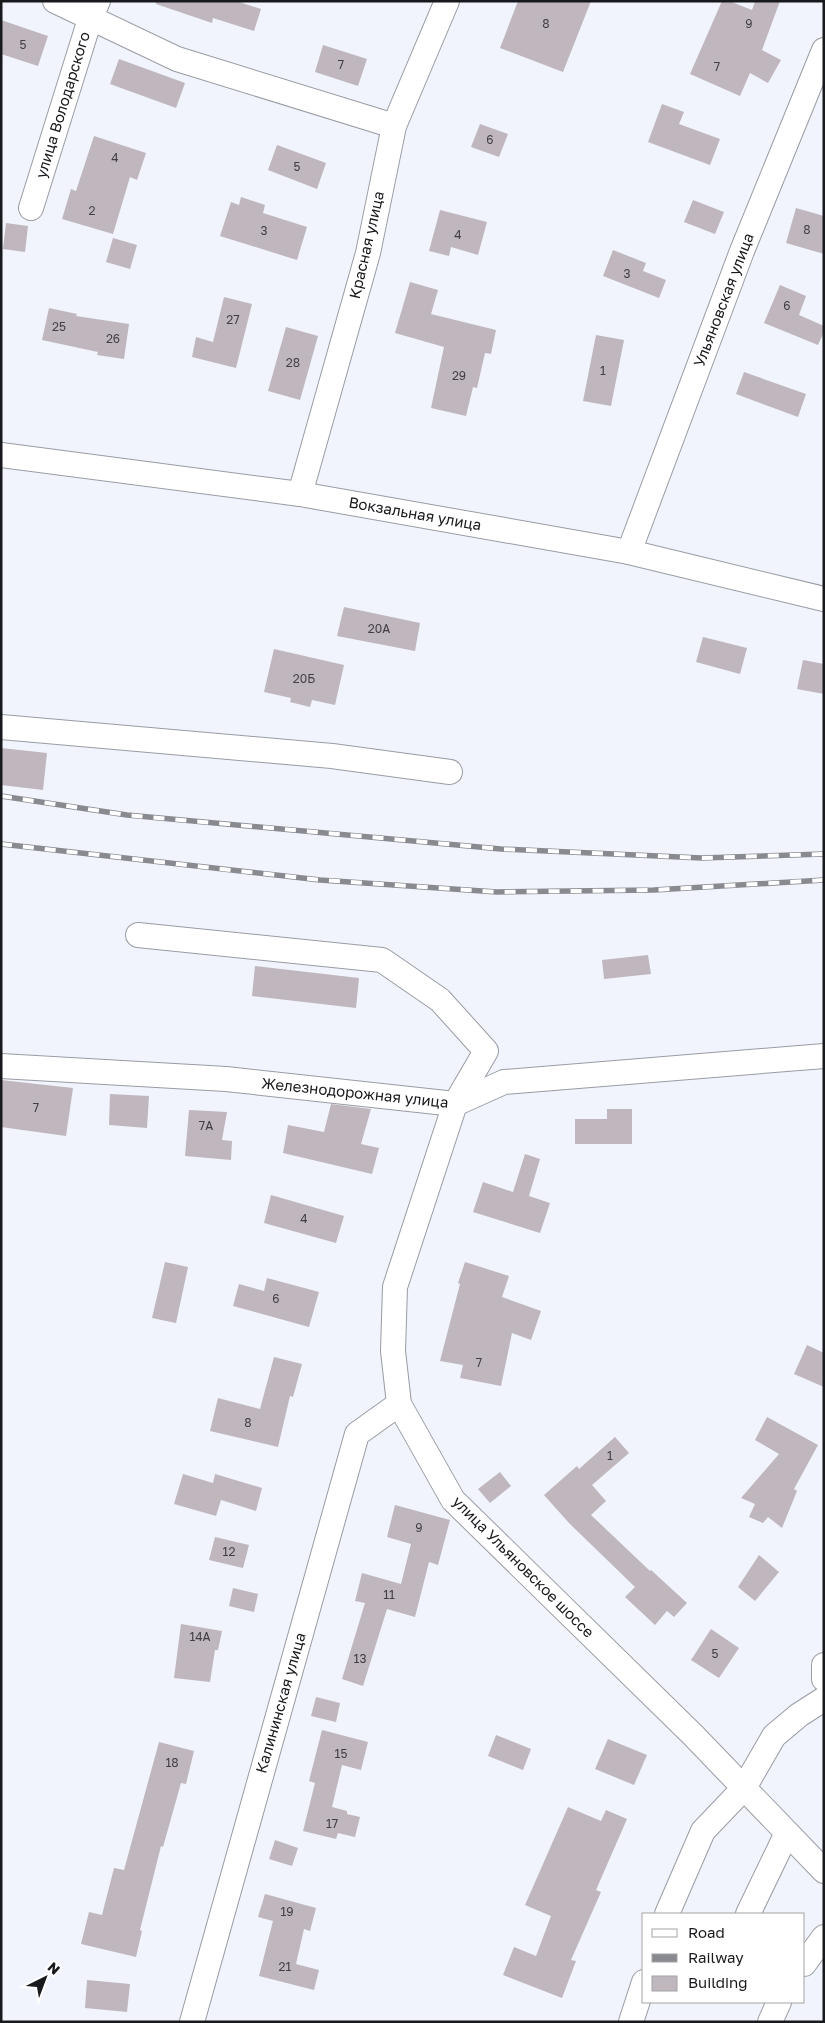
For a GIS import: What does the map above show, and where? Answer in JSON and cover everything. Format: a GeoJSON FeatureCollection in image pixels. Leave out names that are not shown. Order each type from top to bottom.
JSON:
{"type":"FeatureCollection","features":[{"type":"Feature","properties":{"kind":"street"},"geometry":{"type":"LineString","coordinates":[[55,1],[94,10],[177,59],[394,126]]}},
{"type":"Feature","properties":{"kind":"street","name":"Красная улица"},"geometry":{"type":"LineString","coordinates":[[300,494],[368,253],[394,126],[447,1]]}},
{"type":"Feature","properties":{"kind":"street","name":"улица Володарского"},"geometry":{"type":"LineString","coordinates":[[31,208],[94,10]]}},
{"type":"Feature","properties":{"kind":"street","name":"Ульяновская улица"},"geometry":{"type":"LineString","coordinates":[[629,552],[742,251],[824,50]]}},
{"type":"Feature","properties":{"kind":"street","name":"Вокзальная улица"},"geometry":{"type":"LineString","coordinates":[[1,455],[300,494],[629,552],[824,600]]}},
{"type":"Feature","properties":{"kind":"street"},"geometry":{"type":"LineString","coordinates":[[1,727],[332,756],[450,772]]}},
{"type":"Feature","properties":{"kind":"street","name":"улица Ульяновское шоссе"},"geometry":{"type":"LineString","coordinates":[[138,935],[382,960],[440,1000],[486,1051],[455,1104],[394,1287],[393,1351],[399,1404],[453,1500],[686,1728],[824,1871]]}},
{"type":"Feature","properties":{"kind":"street","name":"Железнодорожная улица"},"geometry":{"type":"LineString","coordinates":[[1,1066],[226,1079],[455,1104],[504,1082],[824,1056]]}},
{"type":"Feature","properties":{"kind":"street","name":"Калининская улица"},"geometry":{"type":"LineString","coordinates":[[192,2022],[357,1434],[399,1404]]}},
{"type":"Feature","properties":{"kind":"street"},"geometry":{"type":"LineString","coordinates":[[824,1665],[824,1679]]}},
{"type":"Feature","properties":{"kind":"street"},"geometry":{"type":"LineString","coordinates":[[667,1913],[703,1831],[744,1788],[774,1736],[824,1699]]}},
{"type":"Feature","properties":{"kind":"street"},"geometry":{"type":"LineString","coordinates":[[748,1913],[787,1833]]}},
{"type":"Feature","properties":{"kind":"street"},"geometry":{"type":"LineString","coordinates":[[805,1963],[824,1937]]}},
{"type":"Feature","properties":{"kind":"street"},"geometry":{"type":"LineString","coordinates":[[631,2022],[642,1988]]}},
{"type":"Feature","properties":{"kind":"street"},"geometry":{"type":"LineString","coordinates":[[770,2022],[779,2003]]}},
{"type":"Feature","properties":{"kind":"building"},"geometry":{"type":"Polygon","coordinates":[[[156,1],[236,1],[261,9],[254,31],[213,18],[212,23],[156,4],[156,1]]]}},
{"type":"Feature","properties":{"kind":"building"},"geometry":{"type":"Polygon","coordinates":[[[518,1],[591,1],[563,72],[500,48],[518,1]]]}},
{"type":"Feature","properties":{"kind":"building"},"geometry":{"type":"Polygon","coordinates":[[[722,1],[729,1],[752,10],[755,1],[780,1],[762,50],[781,60],[768,83],[750,73],[740,96],[690,74],[722,1]]]}},
{"type":"Feature","properties":{"kind":"building"},"geometry":{"type":"Polygon","coordinates":[[[1,20],[48,36],[38,66],[1,54],[1,20]]]}},
{"type":"Feature","properties":{"kind":"building"},"geometry":{"type":"Polygon","coordinates":[[[323,45],[367,59],[358,86],[315,72],[323,45]]]}},
{"type":"Feature","properties":{"kind":"building"},"geometry":{"type":"Polygon","coordinates":[[[119,59],[185,83],[176,108],[110,84],[119,59]]]}},
{"type":"Feature","properties":{"kind":"building"},"geometry":{"type":"Polygon","coordinates":[[[662,104],[684,112],[679,124],[720,139],[710,165],[648,142],[662,104]]]}},
{"type":"Feature","properties":{"kind":"building"},"geometry":{"type":"Polygon","coordinates":[[[480,124],[508,134],[499,157],[471,147],[480,124]]]}},
{"type":"Feature","properties":{"kind":"building"},"geometry":{"type":"Polygon","coordinates":[[[94,136],[146,153],[137,180],[130,177],[113,234],[62,219],[71,189],[76,191],[94,136]]]}},
{"type":"Feature","properties":{"kind":"building"},"geometry":{"type":"Polygon","coordinates":[[[277,145],[326,163],[317,189],[268,170],[277,145]]]}},
{"type":"Feature","properties":{"kind":"building"},"geometry":{"type":"Polygon","coordinates":[[[241,197],[265,205],[263,213],[307,227],[297,260],[220,236],[231,202],[239,205],[241,197]]]}},
{"type":"Feature","properties":{"kind":"building"},"geometry":{"type":"Polygon","coordinates":[[[693,200],[724,212],[715,234],[684,222],[693,200]]]}},
{"type":"Feature","properties":{"kind":"building"},"geometry":{"type":"Polygon","coordinates":[[[796,208],[824,216],[824,254],[786,243],[796,208]]]}},
{"type":"Feature","properties":{"kind":"building"},"geometry":{"type":"Polygon","coordinates":[[[440,210],[487,222],[478,255],[451,247],[449,256],[429,251],[440,210]]]}},
{"type":"Feature","properties":{"kind":"building"},"geometry":{"type":"Polygon","coordinates":[[[6,223],[28,226],[25,252],[3,249],[6,223]]]}},
{"type":"Feature","properties":{"kind":"building"},"geometry":{"type":"Polygon","coordinates":[[[113,238],[137,245],[130,269],[106,262],[113,238]]]}},
{"type":"Feature","properties":{"kind":"building"},"geometry":{"type":"Polygon","coordinates":[[[613,250],[646,263],[643,271],[666,280],[659,298],[603,276],[613,250]]]}},
{"type":"Feature","properties":{"kind":"building"},"geometry":{"type":"Polygon","coordinates":[[[410,282],[438,290],[431,314],[496,330],[491,354],[485,353],[477,388],[473,387],[466,416],[431,408],[444,347],[395,333],[410,282]]]}},
{"type":"Feature","properties":{"kind":"building"},"geometry":{"type":"Polygon","coordinates":[[[780,285],[806,296],[799,315],[824,326],[824,332],[818,345],[764,323],[780,285]]]}},
{"type":"Feature","properties":{"kind":"building"},"geometry":{"type":"Polygon","coordinates":[[[224,297],[252,304],[236,368],[192,357],[196,337],[213,342],[224,297]]]}},
{"type":"Feature","properties":{"kind":"building"},"geometry":{"type":"Polygon","coordinates":[[[49,308],[77,314],[76,316],[129,324],[124,359],[97,355],[98,352],[42,340],[49,308]]]}},
{"type":"Feature","properties":{"kind":"building"},"geometry":{"type":"Polygon","coordinates":[[[286,327],[318,336],[300,400],[268,391],[286,327]]]}},
{"type":"Feature","properties":{"kind":"building"},"geometry":{"type":"Polygon","coordinates":[[[596,335],[624,340],[611,406],[583,401],[596,335]]]}},
{"type":"Feature","properties":{"kind":"building"},"geometry":{"type":"Polygon","coordinates":[[[744,372],[806,394],[798,417],[736,394],[744,372]]]}},
{"type":"Feature","properties":{"kind":"building"},"geometry":{"type":"Polygon","coordinates":[[[344,607],[420,623],[415,651],[337,636],[344,607]]]}},
{"type":"Feature","properties":{"kind":"building"},"geometry":{"type":"Polygon","coordinates":[[[703,637],[747,648],[740,674],[696,662],[703,637]]]}},
{"type":"Feature","properties":{"kind":"building"},"geometry":{"type":"Polygon","coordinates":[[[274,649],[344,665],[335,705],[312,700],[310,707],[290,702],[291,698],[264,692],[274,649]]]}},
{"type":"Feature","properties":{"kind":"building"},"geometry":{"type":"Polygon","coordinates":[[[803,660],[824,664],[824,694],[797,689],[803,660]]]}},
{"type":"Feature","properties":{"kind":"building"},"geometry":{"type":"Polygon","coordinates":[[[1,748],[47,753],[43,790],[1,785],[1,748]]]}},
{"type":"Feature","properties":{"kind":"building"},"geometry":{"type":"Polygon","coordinates":[[[648,955],[651,974],[604,979],[602,960],[648,955]]]}},
{"type":"Feature","properties":{"kind":"building"},"geometry":{"type":"Polygon","coordinates":[[[255,966],[359,978],[356,1008],[252,996],[255,966]]]}},
{"type":"Feature","properties":{"kind":"building"},"geometry":{"type":"Polygon","coordinates":[[[1,1080],[73,1088],[66,1136],[1,1127],[1,1080]]]}},
{"type":"Feature","properties":{"kind":"building"},"geometry":{"type":"Polygon","coordinates":[[[110,1094],[149,1096],[147,1128],[109,1125],[110,1094]]]}},
{"type":"Feature","properties":{"kind":"building"},"geometry":{"type":"Polygon","coordinates":[[[331,1104],[371,1109],[361,1144],[379,1148],[372,1174],[283,1153],[288,1125],[324,1132],[331,1104]]]}},
{"type":"Feature","properties":{"kind":"building"},"geometry":{"type":"Polygon","coordinates":[[[607,1109],[632,1109],[632,1144],[575,1144],[575,1119],[607,1119],[607,1109]]]}},
{"type":"Feature","properties":{"kind":"building"},"geometry":{"type":"Polygon","coordinates":[[[189,1110],[227,1112],[222,1140],[232,1141],[231,1160],[185,1156],[189,1110]]]}},
{"type":"Feature","properties":{"kind":"building"},"geometry":{"type":"Polygon","coordinates":[[[525,1154],[540,1159],[529,1196],[550,1203],[540,1233],[473,1212],[483,1182],[513,1192],[525,1154]]]}},
{"type":"Feature","properties":{"kind":"building"},"geometry":{"type":"Polygon","coordinates":[[[271,1195],[344,1216],[336,1243],[264,1223],[271,1195]]]}},
{"type":"Feature","properties":{"kind":"building"},"geometry":{"type":"Polygon","coordinates":[[[165,1262],[188,1267],[176,1323],[152,1318],[165,1262]]]}},
{"type":"Feature","properties":{"kind":"building"},"geometry":{"type":"Polygon","coordinates":[[[465,1262],[509,1276],[502,1297],[541,1311],[531,1340],[512,1333],[501,1386],[460,1378],[463,1365],[440,1361],[460,1284],[458,1283],[465,1262]]]}},
{"type":"Feature","properties":{"kind":"building"},"geometry":{"type":"Polygon","coordinates":[[[267,1278],[319,1292],[309,1327],[233,1306],[239,1284],[264,1291],[267,1278]]]}},
{"type":"Feature","properties":{"kind":"building"},"geometry":{"type":"Polygon","coordinates":[[[807,1345],[824,1353],[824,1387],[794,1374],[807,1345]]]}},
{"type":"Feature","properties":{"kind":"building"},"geometry":{"type":"Polygon","coordinates":[[[274,1357],[302,1364],[293,1397],[290,1396],[278,1447],[210,1431],[218,1398],[260,1409],[274,1357]]]}},
{"type":"Feature","properties":{"kind":"building"},"geometry":{"type":"Polygon","coordinates":[[[767,1417],[818,1445],[794,1489],[797,1491],[782,1528],[768,1517],[763,1523],[749,1517],[755,1504],[741,1498],[779,1454],[755,1440],[767,1417]]]}},
{"type":"Feature","properties":{"kind":"building"},"geometry":{"type":"Polygon","coordinates":[[[615,1437],[629,1453],[592,1485],[606,1501],[591,1515],[687,1603],[674,1617],[667,1611],[655,1625],[625,1597],[635,1587],[569,1523],[544,1495],[577,1466],[579,1469],[615,1437]]]}},
{"type":"Feature","properties":{"kind":"building"},"geometry":{"type":"Polygon","coordinates":[[[500,1472],[511,1486],[490,1503],[478,1489],[500,1472]]]}},
{"type":"Feature","properties":{"kind":"building"},"geometry":{"type":"Polygon","coordinates":[[[183,1474],[213,1483],[215,1474],[262,1488],[256,1511],[221,1500],[216,1516],[174,1504],[183,1474]]]}},
{"type":"Feature","properties":{"kind":"building"},"geometry":{"type":"Polygon","coordinates":[[[395,1505],[450,1520],[438,1565],[429,1562],[415,1617],[387,1609],[363,1686],[342,1679],[365,1603],[355,1601],[362,1573],[401,1584],[411,1544],[387,1537],[395,1505]]]}},
{"type":"Feature","properties":{"kind":"building"},"geometry":{"type":"Polygon","coordinates":[[[215,1537],[249,1545],[243,1568],[209,1560],[215,1537]]]}},
{"type":"Feature","properties":{"kind":"building"},"geometry":{"type":"Polygon","coordinates":[[[759,1555],[779,1572],[755,1601],[738,1587],[759,1555]]]}},
{"type":"Feature","properties":{"kind":"building"},"geometry":{"type":"Polygon","coordinates":[[[233,1588],[258,1594],[254,1612],[229,1606],[233,1588]]]}},
{"type":"Feature","properties":{"kind":"building"},"geometry":{"type":"Polygon","coordinates":[[[181,1624],[222,1631],[218,1650],[215,1650],[210,1682],[174,1678],[181,1624]]]}},
{"type":"Feature","properties":{"kind":"building"},"geometry":{"type":"Polygon","coordinates":[[[711,1629],[739,1648],[719,1678],[691,1660],[711,1629]]]}},
{"type":"Feature","properties":{"kind":"building"},"geometry":{"type":"Polygon","coordinates":[[[316,1697],[340,1703],[336,1722],[311,1716],[316,1697]]]}},
{"type":"Feature","properties":{"kind":"building"},"geometry":{"type":"Polygon","coordinates":[[[322,1730],[368,1742],[361,1770],[342,1765],[332,1807],[347,1811],[347,1814],[360,1817],[355,1837],[338,1833],[336,1839],[303,1831],[315,1783],[309,1781],[322,1730]]]}},
{"type":"Feature","properties":{"kind":"building"},"geometry":{"type":"Polygon","coordinates":[[[496,1735],[531,1749],[523,1770],[488,1756],[496,1735]]]}},
{"type":"Feature","properties":{"kind":"building"},"geometry":{"type":"Polygon","coordinates":[[[608,1739],[647,1755],[634,1785],[595,1769],[608,1739]]]}},
{"type":"Feature","properties":{"kind":"building"},"geometry":{"type":"Polygon","coordinates":[[[159,1742],[194,1751],[186,1784],[181,1783],[163,1847],[161,1846],[140,1930],[142,1931],[136,1957],[81,1944],[89,1912],[102,1915],[114,1868],[124,1870],[159,1742]]]}},
{"type":"Feature","properties":{"kind":"building"},"geometry":{"type":"Polygon","coordinates":[[[568,1807],[601,1821],[606,1810],[627,1819],[596,1890],[601,1892],[571,1960],[576,1961],[562,1998],[503,1975],[514,1947],[536,1956],[551,1916],[525,1905],[568,1807]]]}},
{"type":"Feature","properties":{"kind":"building"},"geometry":{"type":"Polygon","coordinates":[[[275,1840],[298,1848],[292,1866],[269,1859],[275,1840]]]}},
{"type":"Feature","properties":{"kind":"building"},"geometry":{"type":"Polygon","coordinates":[[[265,1894],[316,1908],[310,1931],[304,1929],[296,1964],[319,1970],[314,1990],[259,1976],[273,1921],[258,1917],[265,1894]]]}},
{"type":"Feature","properties":{"kind":"building"},"geometry":{"type":"Polygon","coordinates":[[[87,1980],[130,1984],[127,2012],[85,2008],[87,1980]]]}},
{"type":"Feature","properties":{"kind":"railway"},"geometry":{"type":"LineString","coordinates":[[1,796],[127,815],[501,849],[702,858],[824,854]]}},
{"type":"Feature","properties":{"kind":"railway"},"geometry":{"type":"LineString","coordinates":[[1,844],[320,880],[497,892],[654,890],[824,880]]}}]}
